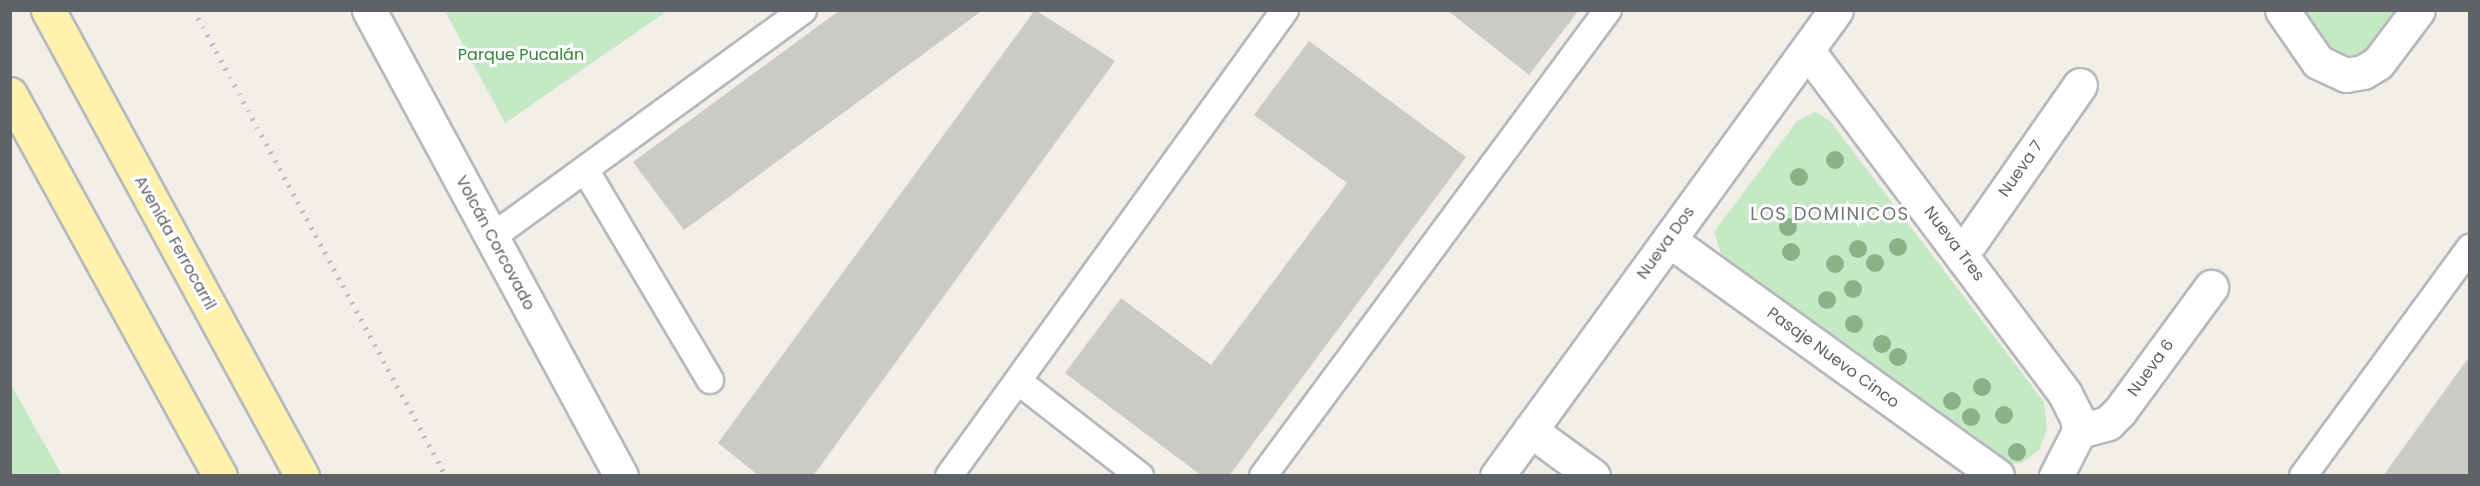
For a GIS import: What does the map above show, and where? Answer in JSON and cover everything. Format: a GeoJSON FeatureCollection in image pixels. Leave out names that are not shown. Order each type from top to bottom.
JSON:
{"type":"FeatureCollection","features":[{"type":"Feature","properties":{"kind":"main road","name":"Avenida Ferrocarril"},"geometry":{"type":"LineString","coordinates":[[48,10],[303,476]]}},
{"type":"Feature","properties":{"kind":"main road"},"geometry":{"type":"LineString","coordinates":[[10,94],[220,476]]}},
{"type":"Feature","properties":{"kind":"street","name":"Volcán Corcovado"},"geometry":{"type":"LineString","coordinates":[[369,10],[621,476]]}},
{"type":"Feature","properties":{"kind":"street","name":"Nueva Dos"},"geometry":{"type":"LineString","coordinates":[[1497,476],[1836,10]]}},
{"type":"Feature","properties":{"kind":"street"},"geometry":{"type":"LineString","coordinates":[[2282,10],[2318,62],[2330,71],[2346,75],[2363,72],[2378,63],[2418,10]]}},
{"type":"Feature","properties":{"kind":"street","name":"Nueva Tres"},"geometry":{"type":"LineString","coordinates":[[1807,50],[2065,394],[2077,418],[2076,439]]}},
{"type":"Feature","properties":{"kind":"street","name":"Nueva 7"},"geometry":{"type":"LineString","coordinates":[[1962,254],[2080,85]]}},
{"type":"Feature","properties":{"kind":"street","name":"Pasaje Nuevo Cinco"},"geometry":{"type":"LineString","coordinates":[[1669,240],[1997,476]]}},
{"type":"Feature","properties":{"kind":"street","name":"Nueva 6"},"geometry":{"type":"LineString","coordinates":[[2076,439],[2108,423],[2120,411],[2211,287]]}},
{"type":"Feature","properties":{"kind":"street"},"geometry":{"type":"LineString","coordinates":[[1530,430],[1593,476]]}},
{"type":"Feature","properties":{"kind":"street"},"geometry":{"type":"LineString","coordinates":[[2055,476],[2076,439]]}},
{"type":"Feature","properties":{"kind":"lane"},"geometry":{"type":"LineString","coordinates":[[492,237],[586,171],[803,10]]}},
{"type":"Feature","properties":{"kind":"lane"},"geometry":{"type":"LineString","coordinates":[[949,476],[1285,10]]}},
{"type":"Feature","properties":{"kind":"lane"},"geometry":{"type":"LineString","coordinates":[[1263,476],[1608,10]]}},
{"type":"Feature","properties":{"kind":"lane"},"geometry":{"type":"LineString","coordinates":[[586,171],[710,380]]}},
{"type":"Feature","properties":{"kind":"lane"},"geometry":{"type":"LineString","coordinates":[[2302,476],[2469,248]]}},
{"type":"Feature","properties":{"kind":"lane"},"geometry":{"type":"LineString","coordinates":[[1018,381],[1140,476]]}},
{"type":"Feature","properties":{"kind":"green space","name":"Parque Pucalán"},"geometry":{"type":"Polygon","coordinates":[[[445,11],[667,11],[505,123],[445,11]]]}},
{"type":"Feature","properties":{"kind":"green space"},"geometry":{"type":"Polygon","coordinates":[[[2301,11],[2402,11],[2368,57],[2353,61],[2333,55],[2301,11]]]}},
{"type":"Feature","properties":{"kind":"green space"},"geometry":{"type":"Polygon","coordinates":[[[1815,112],[1830,121],[2044,402],[2047,429],[2039,450],[2022,463],[2005,464],[1721,254],[1714,232],[1797,121],[1815,112]]]}},
{"type":"Feature","properties":{"kind":"green space"},"geometry":{"type":"Polygon","coordinates":[[[11,385],[62,475],[11,475],[11,385]]]}},
{"type":"Feature","properties":{"kind":"building"},"geometry":{"type":"Polygon","coordinates":[[[840,10],[983,10],[684,230],[633,162],[840,10]]]}},
{"type":"Feature","properties":{"kind":"building"},"geometry":{"type":"Polygon","coordinates":[[[1035,10],[1115,61],[813,476],[759,476],[718,443],[1035,10]]]}},
{"type":"Feature","properties":{"kind":"building"},"geometry":{"type":"Polygon","coordinates":[[[1447,10],[1579,10],[1529,75],[1447,10]]]}},
{"type":"Feature","properties":{"kind":"building"},"geometry":{"type":"Polygon","coordinates":[[[1309,41],[1466,157],[1229,476],[1202,476],[1065,373],[1121,298],[1211,365],[1347,183],[1254,115],[1309,41]]]}},
{"type":"Feature","properties":{"kind":"building"},"geometry":{"type":"Polygon","coordinates":[[[2469,357],[2469,476],[2383,476],[2469,357]]]}},
{"type":"Feature","properties":{"kind":"railway"},"geometry":{"type":"LineString","coordinates":[[194,10],[446,476]]}},
{"type":"Feature","properties":{"kind":"district","name":"LOS DOMINICOS"},"geometry":{"type":"Point","coordinates":[1830,214]}}]}
